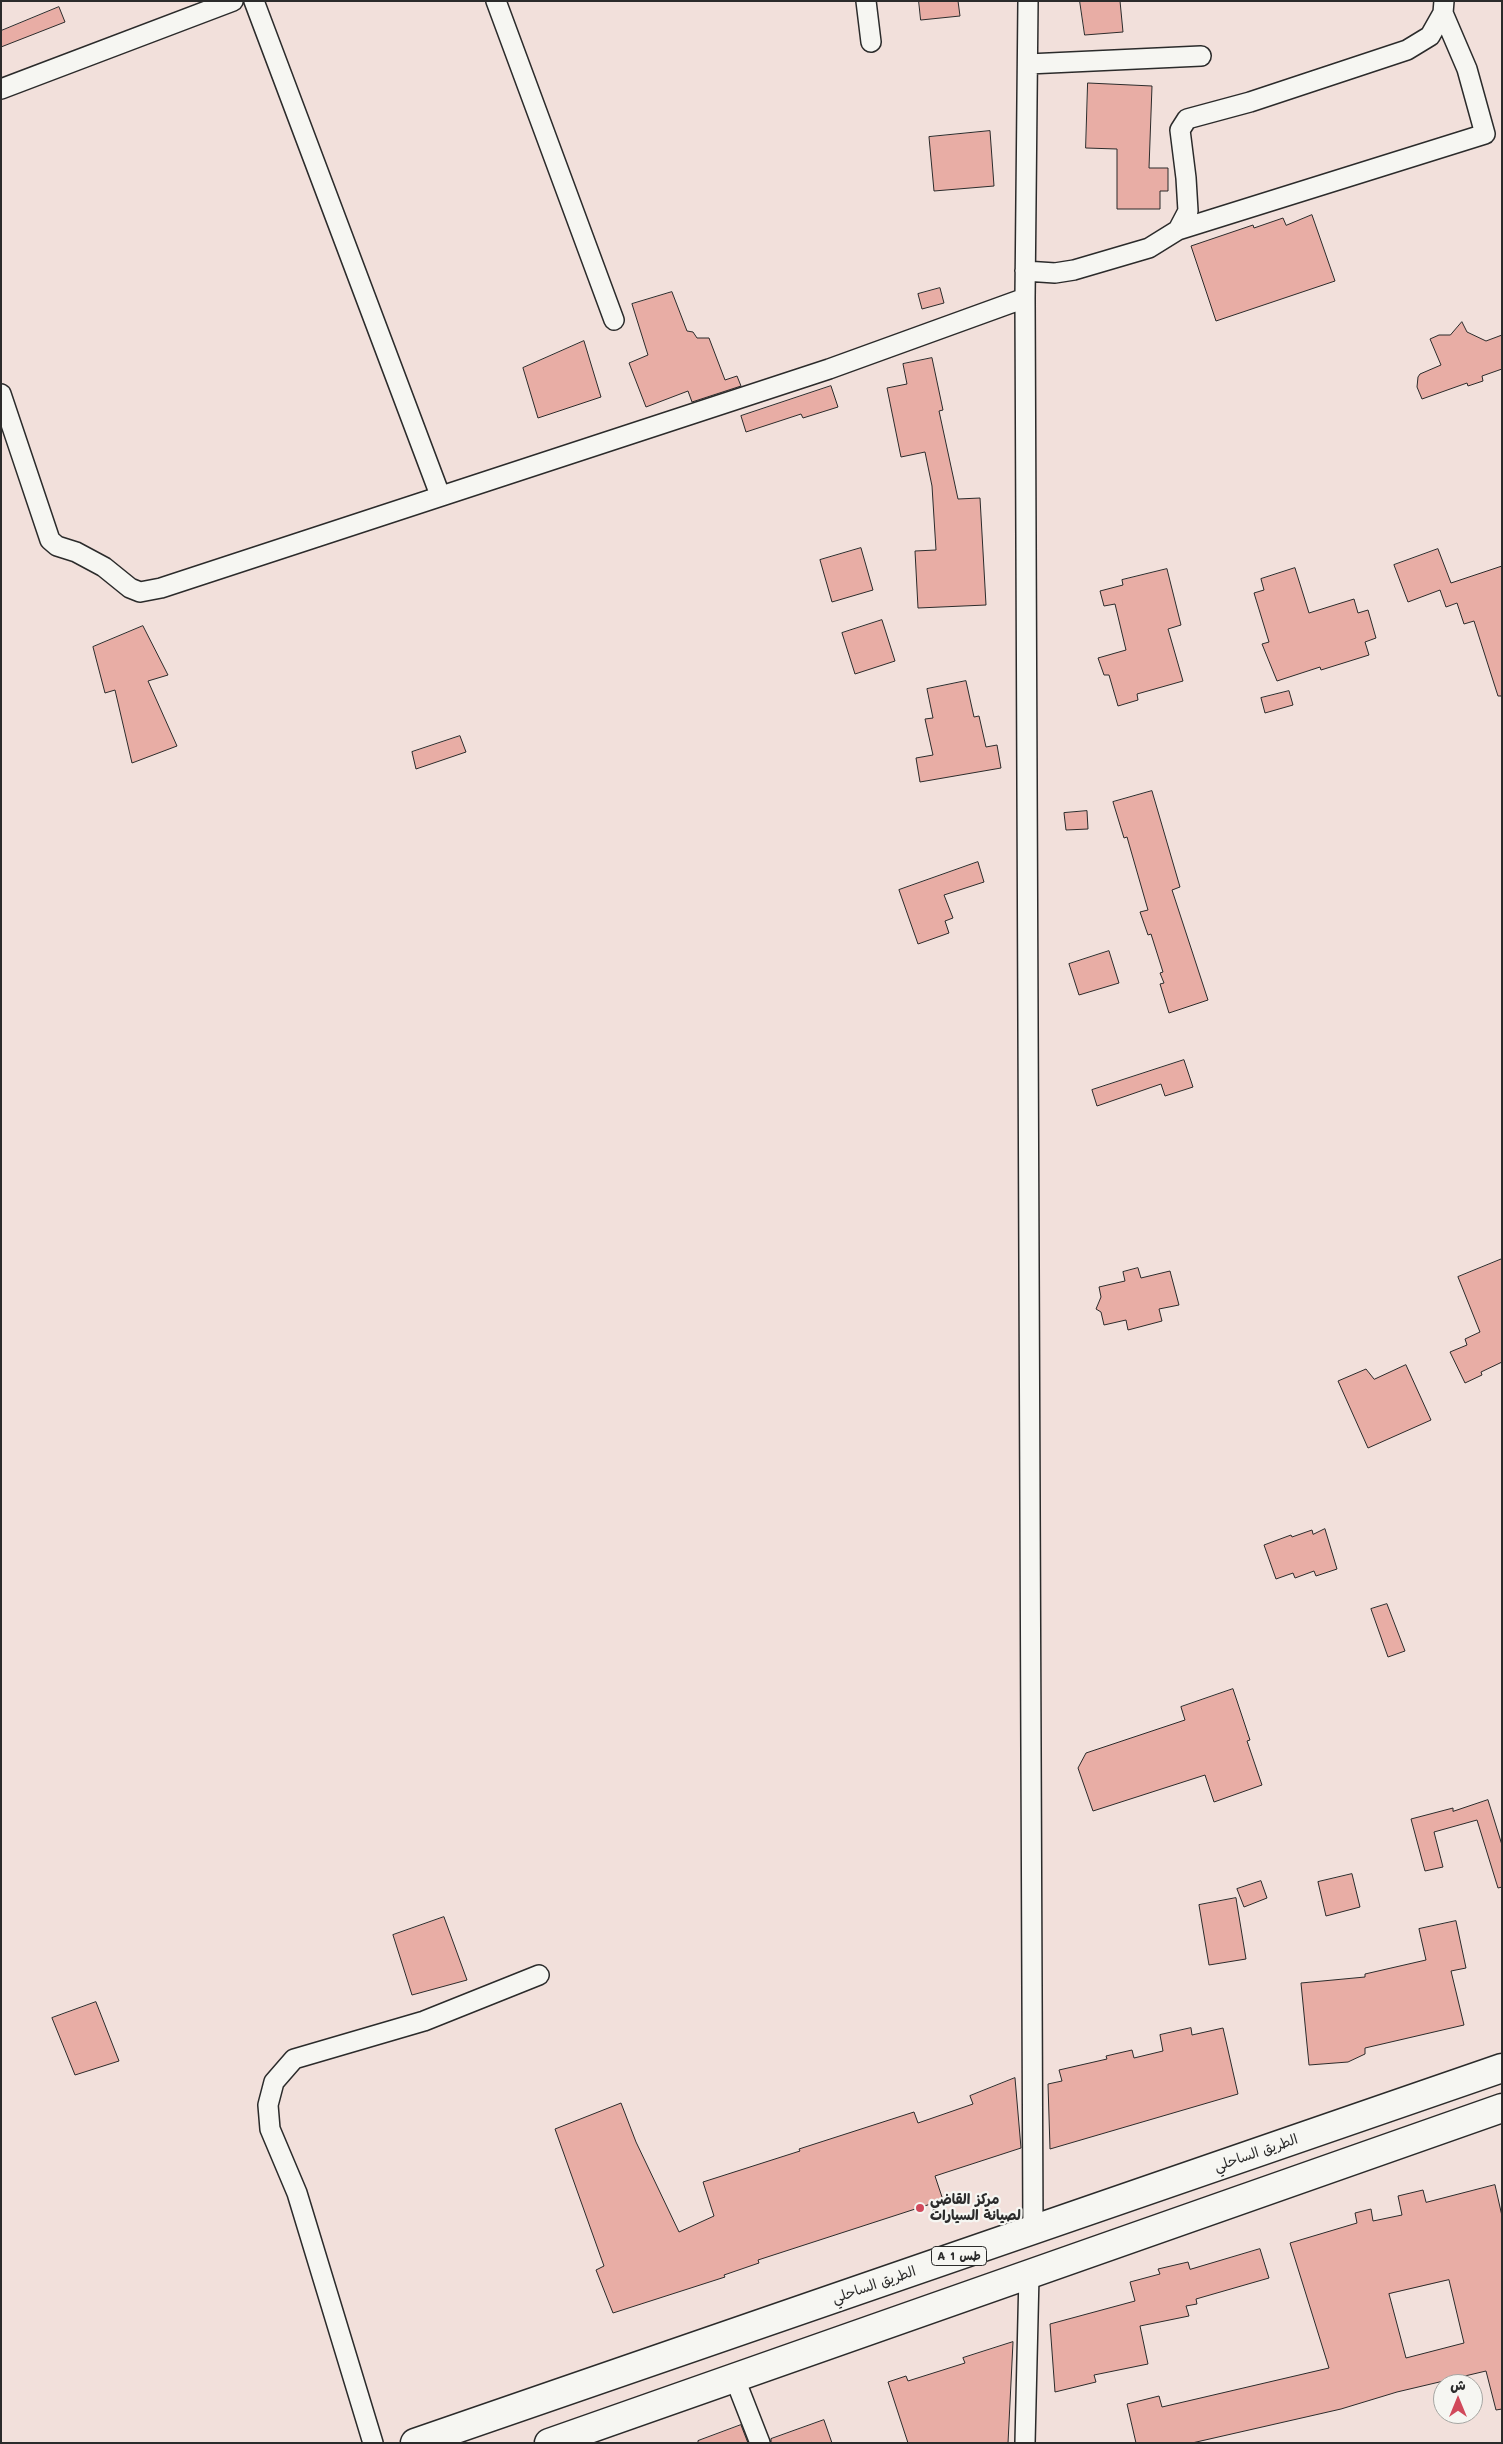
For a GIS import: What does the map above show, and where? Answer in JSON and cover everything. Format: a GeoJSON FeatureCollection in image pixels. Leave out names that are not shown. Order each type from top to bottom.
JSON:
{"type":"FeatureCollection","features":[{"type":"Feature","properties":{"kind":"highway","name":"الطريق الساحلي"},"geometry":{"type":"LineString","coordinates":[[416,2443],[1502,2068]]}},
{"type":"Feature","properties":{"kind":"highway"},"geometry":{"type":"LineString","coordinates":[[549,2443],[1502,2108]]}},
{"type":"Feature","properties":{"kind":"street"},"geometry":{"type":"LineString","coordinates":[[1,89],[232,1]]}},
{"type":"Feature","properties":{"kind":"street"},"geometry":{"type":"LineString","coordinates":[[254,1],[440,495]]}},
{"type":"Feature","properties":{"kind":"street"},"geometry":{"type":"LineString","coordinates":[[496,1],[614,320]]}},
{"type":"Feature","properties":{"kind":"street"},"geometry":{"type":"LineString","coordinates":[[866,1],[871,42]]}},
{"type":"Feature","properties":{"kind":"street"},"geometry":{"type":"LineString","coordinates":[[1028,1],[1025,298],[1033,2230]]}},
{"type":"Feature","properties":{"kind":"street"},"geometry":{"type":"LineString","coordinates":[[1026,271],[1055,273],[1074,270],[1150,248],[1178,230],[1493,132],[1444,7]]}},
{"type":"Feature","properties":{"kind":"street"},"geometry":{"type":"LineString","coordinates":[[1178,230],[1188,211],[1180,130],[1187,119],[1250,102],[1407,50],[1430,36],[1444,7]]}},
{"type":"Feature","properties":{"kind":"street"},"geometry":{"type":"LineString","coordinates":[[1028,64],[1201,56]]}},
{"type":"Feature","properties":{"kind":"street"},"geometry":{"type":"LineString","coordinates":[[1,394],[50,540],[57,546],[76,552],[104,566],[130,588],[140,592],[161,588],[829,369],[1025,298]]}},
{"type":"Feature","properties":{"kind":"street"},"geometry":{"type":"LineString","coordinates":[[373,2443],[297,2193],[270,2129],[268,2105],[274,2082],[294,2059],[424,2021],[539,1975]]}},
{"type":"Feature","properties":{"kind":"street"},"geometry":{"type":"LineString","coordinates":[[1026,2443],[1029,2275]]}},
{"type":"Feature","properties":{"kind":"street"},"geometry":{"type":"LineString","coordinates":[[735,2379],[760,2443]]}},
{"type":"Feature","properties":{"kind":"building"},"geometry":{"type":"Polygon","coordinates":[[[919,1],[958,1],[960,16],[921,20],[919,1]]]}},
{"type":"Feature","properties":{"kind":"building"},"geometry":{"type":"Polygon","coordinates":[[[1080,1],[1120,1],[1123,32],[1085,35],[1080,1]]]}},
{"type":"Feature","properties":{"kind":"building"},"geometry":{"type":"Polygon","coordinates":[[[59,7],[65,22],[1,47],[1,31],[59,7]]]}},
{"type":"Feature","properties":{"kind":"building"},"geometry":{"type":"Polygon","coordinates":[[[1088,83],[1152,86],[1149,168],[1168,168],[1168,191],[1160,191],[1160,209],[1117,209],[1117,149],[1086,148],[1088,83]]]}},
{"type":"Feature","properties":{"kind":"building"},"geometry":{"type":"Polygon","coordinates":[[[990,131],[994,186],[934,191],[929,137],[990,131]]]}},
{"type":"Feature","properties":{"kind":"building"},"geometry":{"type":"Polygon","coordinates":[[[1312,215],[1335,281],[1216,321],[1191,246],[1253,225],[1254,228],[1283,218],[1286,225],[1312,215]]]}},
{"type":"Feature","properties":{"kind":"building"},"geometry":{"type":"Polygon","coordinates":[[[940,288],[944,303],[922,309],[918,294],[940,288]]]}},
{"type":"Feature","properties":{"kind":"building"},"geometry":{"type":"Polygon","coordinates":[[[672,292],[687,331],[693,332],[697,338],[709,338],[725,380],[737,376],[741,386],[692,402],[688,391],[646,407],[629,363],[648,355],[632,304],[672,292]]]}},
{"type":"Feature","properties":{"kind":"building"},"geometry":{"type":"Polygon","coordinates":[[[1462,322],[1467,332],[1486,341],[1502,335],[1502,369],[1482,376],[1483,381],[1468,386],[1467,383],[1422,399],[1417,387],[1418,377],[1420,374],[1441,365],[1430,339],[1439,335],[1450,335],[1462,322]]]}},
{"type":"Feature","properties":{"kind":"building"},"geometry":{"type":"Polygon","coordinates":[[[584,341],[601,397],[538,418],[523,368],[584,341]]]}},
{"type":"Feature","properties":{"kind":"building"},"geometry":{"type":"Polygon","coordinates":[[[932,358],[943,410],[939,411],[958,499],[980,498],[986,605],[918,608],[915,551],[936,550],[932,486],[925,452],[901,457],[887,388],[907,384],[903,364],[932,358]]]}},
{"type":"Feature","properties":{"kind":"building"},"geometry":{"type":"Polygon","coordinates":[[[831,386],[838,407],[803,418],[801,414],[746,432],[741,416],[831,386]]]}},
{"type":"Feature","properties":{"kind":"building"},"geometry":{"type":"Polygon","coordinates":[[[861,548],[873,590],[832,602],[820,560],[861,548]]]}},
{"type":"Feature","properties":{"kind":"building"},"geometry":{"type":"Polygon","coordinates":[[[1438,549],[1451,583],[1502,566],[1502,696],[1498,696],[1474,621],[1464,624],[1457,603],[1446,607],[1440,590],[1408,602],[1394,565],[1438,549]]]}},
{"type":"Feature","properties":{"kind":"building"},"geometry":{"type":"Polygon","coordinates":[[[1295,568],[1309,613],[1354,599],[1358,613],[1368,610],[1376,638],[1365,642],[1369,655],[1321,670],[1320,667],[1277,681],[1262,644],[1269,642],[1254,593],[1264,590],[1261,579],[1295,568]]]}},
{"type":"Feature","properties":{"kind":"building"},"geometry":{"type":"Polygon","coordinates":[[[1167,569],[1181,625],[1168,629],[1183,681],[1137,694],[1138,700],[1118,706],[1109,675],[1104,675],[1098,658],[1126,650],[1115,604],[1104,606],[1100,591],[1123,585],[1122,580],[1167,569]]]}},
{"type":"Feature","properties":{"kind":"building"},"geometry":{"type":"Polygon","coordinates":[[[882,620],[895,661],[855,674],[842,633],[882,620]]]}},
{"type":"Feature","properties":{"kind":"building"},"geometry":{"type":"Polygon","coordinates":[[[143,626],[168,675],[148,681],[177,746],[132,763],[115,690],[105,693],[93,647],[143,626]]]}},
{"type":"Feature","properties":{"kind":"building"},"geometry":{"type":"Polygon","coordinates":[[[966,681],[974,717],[979,716],[986,747],[997,745],[1001,768],[920,782],[916,758],[933,755],[925,719],[933,718],[927,689],[966,681]]]}},
{"type":"Feature","properties":{"kind":"building"},"geometry":{"type":"Polygon","coordinates":[[[1289,691],[1293,705],[1265,713],[1261,698],[1289,691]]]}},
{"type":"Feature","properties":{"kind":"building"},"geometry":{"type":"Polygon","coordinates":[[[460,736],[466,752],[416,769],[412,752],[460,736]]]}},
{"type":"Feature","properties":{"kind":"building"},"geometry":{"type":"Polygon","coordinates":[[[1152,791],[1180,887],[1172,890],[1208,1000],[1169,1013],[1160,984],[1164,983],[1160,973],[1163,972],[1151,934],[1148,935],[1140,912],[1148,910],[1127,837],[1124,838],[1113,802],[1152,791]]]}},
{"type":"Feature","properties":{"kind":"building"},"geometry":{"type":"Polygon","coordinates":[[[1087,811],[1088,829],[1066,830],[1064,813],[1087,811]]]}},
{"type":"Feature","properties":{"kind":"building"},"geometry":{"type":"Polygon","coordinates":[[[978,862],[984,882],[944,895],[953,918],[945,921],[949,933],[918,944],[899,890],[978,862]]]}},
{"type":"Feature","properties":{"kind":"building"},"geometry":{"type":"Polygon","coordinates":[[[1109,951],[1119,983],[1079,995],[1069,964],[1109,951]]]}},
{"type":"Feature","properties":{"kind":"building"},"geometry":{"type":"Polygon","coordinates":[[[1184,1060],[1193,1087],[1165,1096],[1161,1084],[1097,1106],[1092,1090],[1184,1060]]]}},
{"type":"Feature","properties":{"kind":"building"},"geometry":{"type":"Polygon","coordinates":[[[1502,1259],[1502,1362],[1481,1372],[1482,1375],[1465,1383],[1450,1352],[1467,1345],[1465,1339],[1480,1332],[1458,1277],[1502,1259]]]}},
{"type":"Feature","properties":{"kind":"building"},"geometry":{"type":"Polygon","coordinates":[[[1138,1268],[1141,1278],[1170,1271],[1179,1305],[1159,1309],[1162,1321],[1128,1330],[1126,1320],[1104,1325],[1101,1312],[1096,1309],[1101,1297],[1099,1287],[1125,1281],[1123,1272],[1138,1268]]]}},
{"type":"Feature","properties":{"kind":"building"},"geometry":{"type":"Polygon","coordinates":[[[1406,1365],[1431,1420],[1368,1448],[1338,1381],[1366,1369],[1374,1379],[1406,1365]]]}},
{"type":"Feature","properties":{"kind":"building"},"geometry":{"type":"Polygon","coordinates":[[[1325,1529],[1337,1569],[1316,1576],[1314,1571],[1295,1578],[1293,1573],[1276,1579],[1264,1545],[1291,1535],[1292,1537],[1312,1530],[1313,1534],[1325,1529]]]}},
{"type":"Feature","properties":{"kind":"building"},"geometry":{"type":"Polygon","coordinates":[[[1387,1604],[1405,1651],[1388,1657],[1371,1609],[1387,1604]]]}},
{"type":"Feature","properties":{"kind":"building"},"geometry":{"type":"Polygon","coordinates":[[[1233,1689],[1250,1740],[1247,1741],[1262,1785],[1214,1802],[1205,1775],[1093,1811],[1078,1768],[1086,1753],[1185,1720],[1181,1707],[1233,1689]]]}},
{"type":"Feature","properties":{"kind":"building"},"geometry":{"type":"Polygon","coordinates":[[[1488,1800],[1502,1845],[1502,1887],[1498,1888],[1477,1820],[1434,1832],[1443,1867],[1425,1871],[1411,1819],[1453,1808],[1453,1811],[1488,1800]]]}},
{"type":"Feature","properties":{"kind":"building"},"geometry":{"type":"Polygon","coordinates":[[[1352,1874],[1360,1907],[1326,1916],[1318,1882],[1352,1874]]]}},
{"type":"Feature","properties":{"kind":"building"},"geometry":{"type":"Polygon","coordinates":[[[1261,1881],[1267,1898],[1244,1907],[1237,1889],[1261,1881]]]}},
{"type":"Feature","properties":{"kind":"building"},"geometry":{"type":"Polygon","coordinates":[[[1236,1898],[1246,1959],[1209,1965],[1199,1905],[1236,1898]]]}},
{"type":"Feature","properties":{"kind":"building"},"geometry":{"type":"Polygon","coordinates":[[[444,1917],[467,1980],[412,1995],[393,1935],[444,1917]]]}},
{"type":"Feature","properties":{"kind":"building"},"geometry":{"type":"Polygon","coordinates":[[[1456,1921],[1466,1968],[1451,1971],[1464,2025],[1365,2048],[1365,2054],[1348,2062],[1309,2065],[1301,1983],[1365,1977],[1365,1974],[1426,1960],[1419,1929],[1456,1921]]]}},
{"type":"Feature","properties":{"kind":"building"},"geometry":{"type":"Polygon","coordinates":[[[96,2002],[119,2061],[75,2075],[52,2018],[96,2002]]]}},
{"type":"Feature","properties":{"kind":"building"},"geometry":{"type":"Polygon","coordinates":[[[1191,2028],[1192,2035],[1223,2028],[1238,2094],[1050,2149],[1048,2084],[1062,2081],[1059,2070],[1107,2059],[1106,2056],[1132,2050],[1134,2058],[1163,2051],[1160,2035],[1191,2028]]]}},
{"type":"Feature","properties":{"kind":"building"},"geometry":{"type":"Polygon","coordinates":[[[1015,2078],[1021,2148],[935,2176],[943,2200],[758,2260],[759,2263],[724,2275],[725,2277],[613,2313],[596,2270],[604,2266],[555,2129],[621,2103],[636,2142],[679,2232],[714,2216],[703,2182],[914,2112],[918,2123],[973,2104],[970,2096],[1015,2078]]]}},
{"type":"Feature","properties":{"kind":"building"},"geometry":{"type":"Polygon","coordinates":[[[1495,2185],[1502,2216],[1502,2409],[1496,2410],[1486,2371],[1473,2374],[1433,2374],[1433,2384],[1341,2409],[1192,2443],[1136,2443],[1127,2404],[1159,2396],[1162,2407],[1329,2368],[1290,2243],[1357,2223],[1355,2213],[1371,2209],[1373,2221],[1402,2215],[1398,2196],[1423,2190],[1426,2202],[1495,2185]],[[1449,2280],[1389,2294],[1406,2358],[1464,2343],[1449,2280]]]}},
{"type":"Feature","properties":{"kind":"building"},"geometry":{"type":"Polygon","coordinates":[[[1260,2249],[1269,2278],[1196,2299],[1197,2304],[1186,2306],[1189,2316],[1140,2326],[1148,2364],[1094,2375],[1096,2382],[1055,2392],[1050,2324],[1135,2301],[1130,2282],[1160,2274],[1158,2269],[1188,2262],[1190,2269],[1260,2249]]]}},
{"type":"Feature","properties":{"kind":"building"},"geometry":{"type":"Polygon","coordinates":[[[1013,2342],[1008,2443],[908,2443],[888,2382],[906,2376],[908,2381],[965,2363],[963,2358],[1013,2342]]]}},
{"type":"Feature","properties":{"kind":"building"},"geometry":{"type":"Polygon","coordinates":[[[824,2420],[832,2443],[771,2443],[771,2439],[824,2420]]]}},
{"type":"Feature","properties":{"kind":"building"},"geometry":{"type":"Polygon","coordinates":[[[741,2425],[748,2443],[698,2443],[698,2441],[741,2425]]]}},
{"type":"Feature","properties":{"kind":"place","name":"مركز القاضي لصيانة السيارات"},"geometry":{"type":"Point","coordinates":[920,2208]}}]}
